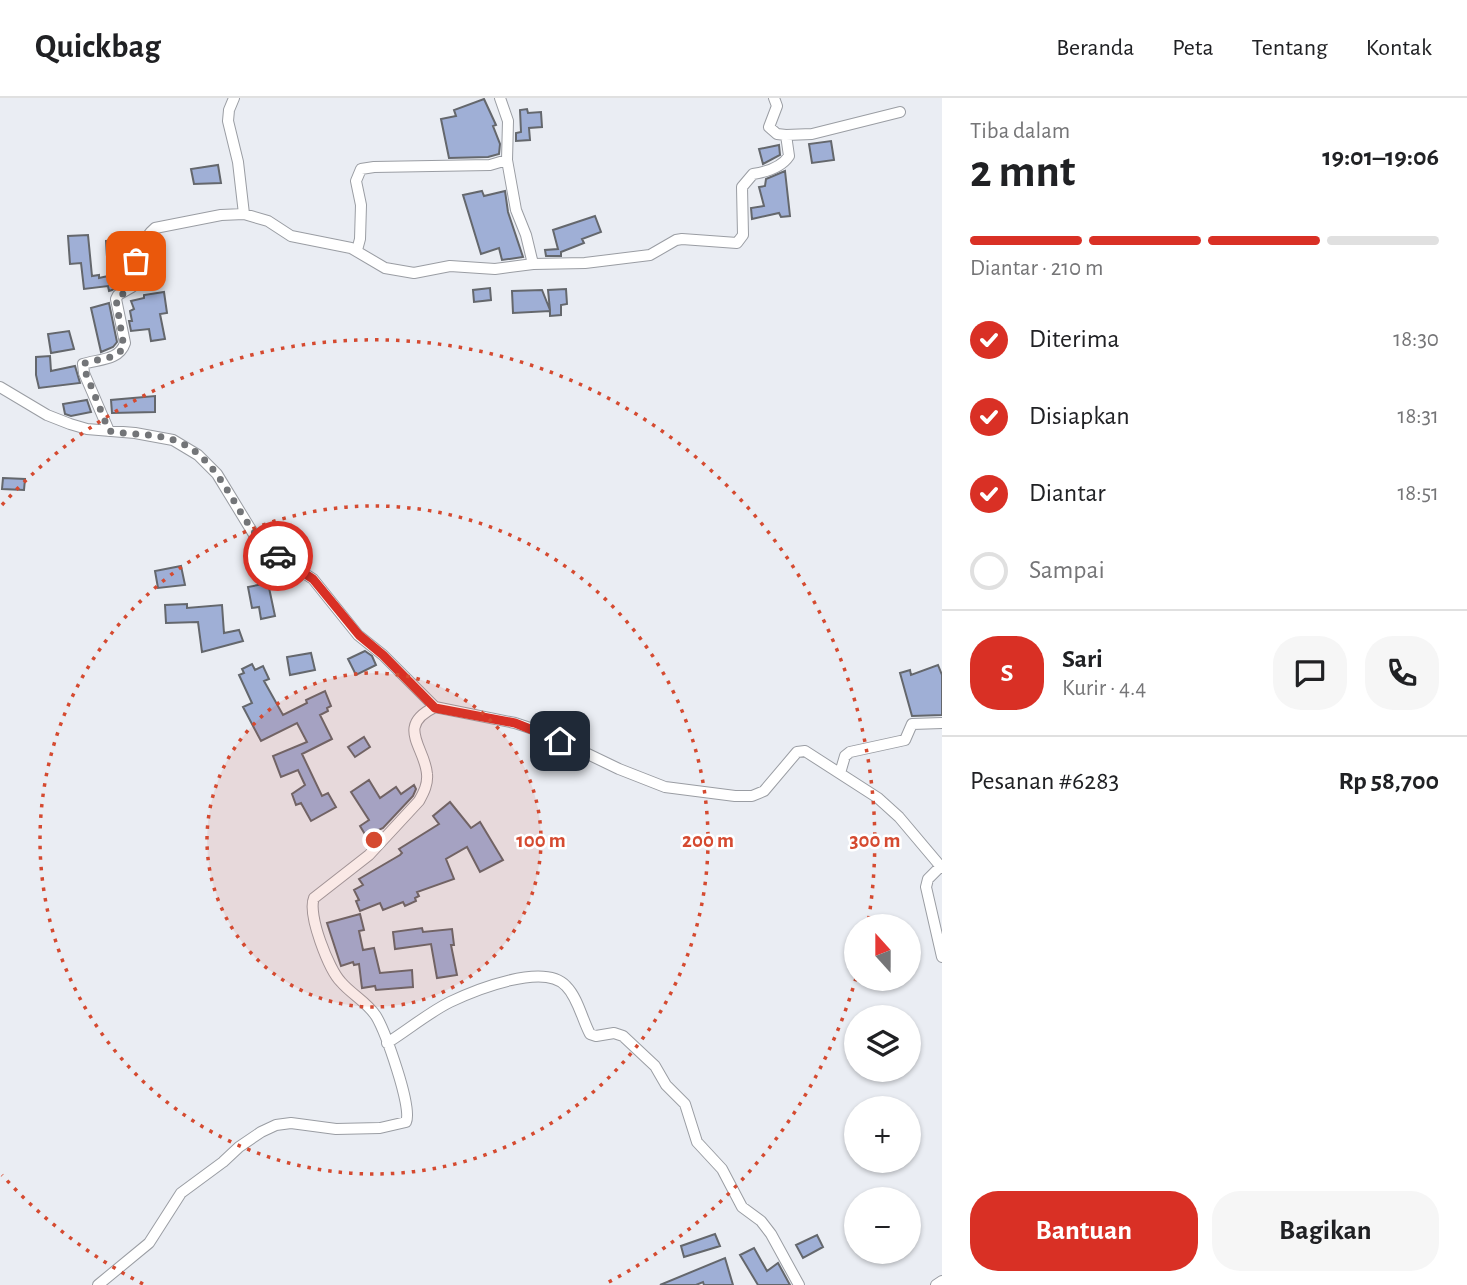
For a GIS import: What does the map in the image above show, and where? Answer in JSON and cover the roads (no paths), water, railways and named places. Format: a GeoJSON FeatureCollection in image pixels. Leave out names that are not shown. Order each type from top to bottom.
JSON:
{"type":"FeatureCollection","features":[{"type":"Feature","properties":{"kind":"street"},"geometry":{"type":"LineString","coordinates":[[234,98],[228,121],[238,162],[244,214]]}},
{"type":"Feature","properties":{"kind":"street"},"geometry":{"type":"LineString","coordinates":[[500,98],[508,121],[507,160],[516,210],[533,264]]}},
{"type":"Feature","properties":{"kind":"street"},"geometry":{"type":"LineString","coordinates":[[774,98],[777,106],[769,127],[777,134],[812,134],[900,112]]}},
{"type":"Feature","properties":{"kind":"street"},"geometry":{"type":"LineString","coordinates":[[109,431],[84,373],[83,364],[115,356],[124,348],[116,299],[132,287],[136,261],[149,233],[155,228],[221,215],[244,214],[268,221],[291,236],[357,250],[374,263],[404,272],[450,266],[495,269],[533,264],[585,263],[650,255],[682,239],[737,243],[743,234],[742,187],[752,174],[764,173],[787,160],[789,153],[786,135]]}},
{"type":"Feature","properties":{"kind":"street"},"geometry":{"type":"LineString","coordinates":[[357,250],[361,205],[356,177],[361,169],[490,164],[507,160]]}},
{"type":"Feature","properties":{"kind":"street"},"geometry":{"type":"LineString","coordinates":[[0,387],[47,415],[70,424],[87,429],[173,440],[183,444],[208,463],[253,533],[274,554],[313,579],[359,635],[383,655],[435,708],[515,723],[542,732],[619,769],[665,787],[704,793],[752,796],[764,791],[797,752],[805,751],[878,798],[899,817],[941,867],[928,879],[926,887],[942,957]]}},
{"type":"Feature","properties":{"kind":"street"},"geometry":{"type":"LineString","coordinates":[[97,1285],[149,1243],[181,1193],[261,1132],[276,1125],[291,1123],[336,1129],[380,1128],[406,1122],[409,1114],[406,1099],[376,1017],[339,980],[330,965],[313,917],[312,902],[369,855],[419,801],[427,775],[416,743],[416,725],[420,716],[435,708]]}},
{"type":"Feature","properties":{"kind":"street"},"geometry":{"type":"LineString","coordinates":[[840,773],[845,756],[850,752],[905,740],[912,724],[942,723]]}},
{"type":"Feature","properties":{"kind":"street"},"geometry":{"type":"LineString","coordinates":[[387,1043],[460,998],[528,976],[546,976],[559,980],[569,988],[590,1034],[623,1036],[650,1061],[666,1086],[685,1104],[697,1142],[722,1169],[741,1207],[761,1221],[771,1234],[799,1285]]}},
{"type":"Feature","properties":{"kind":"street"},"geometry":{"type":"LineString","coordinates":[[936,1285],[942,1281]]}}]}
